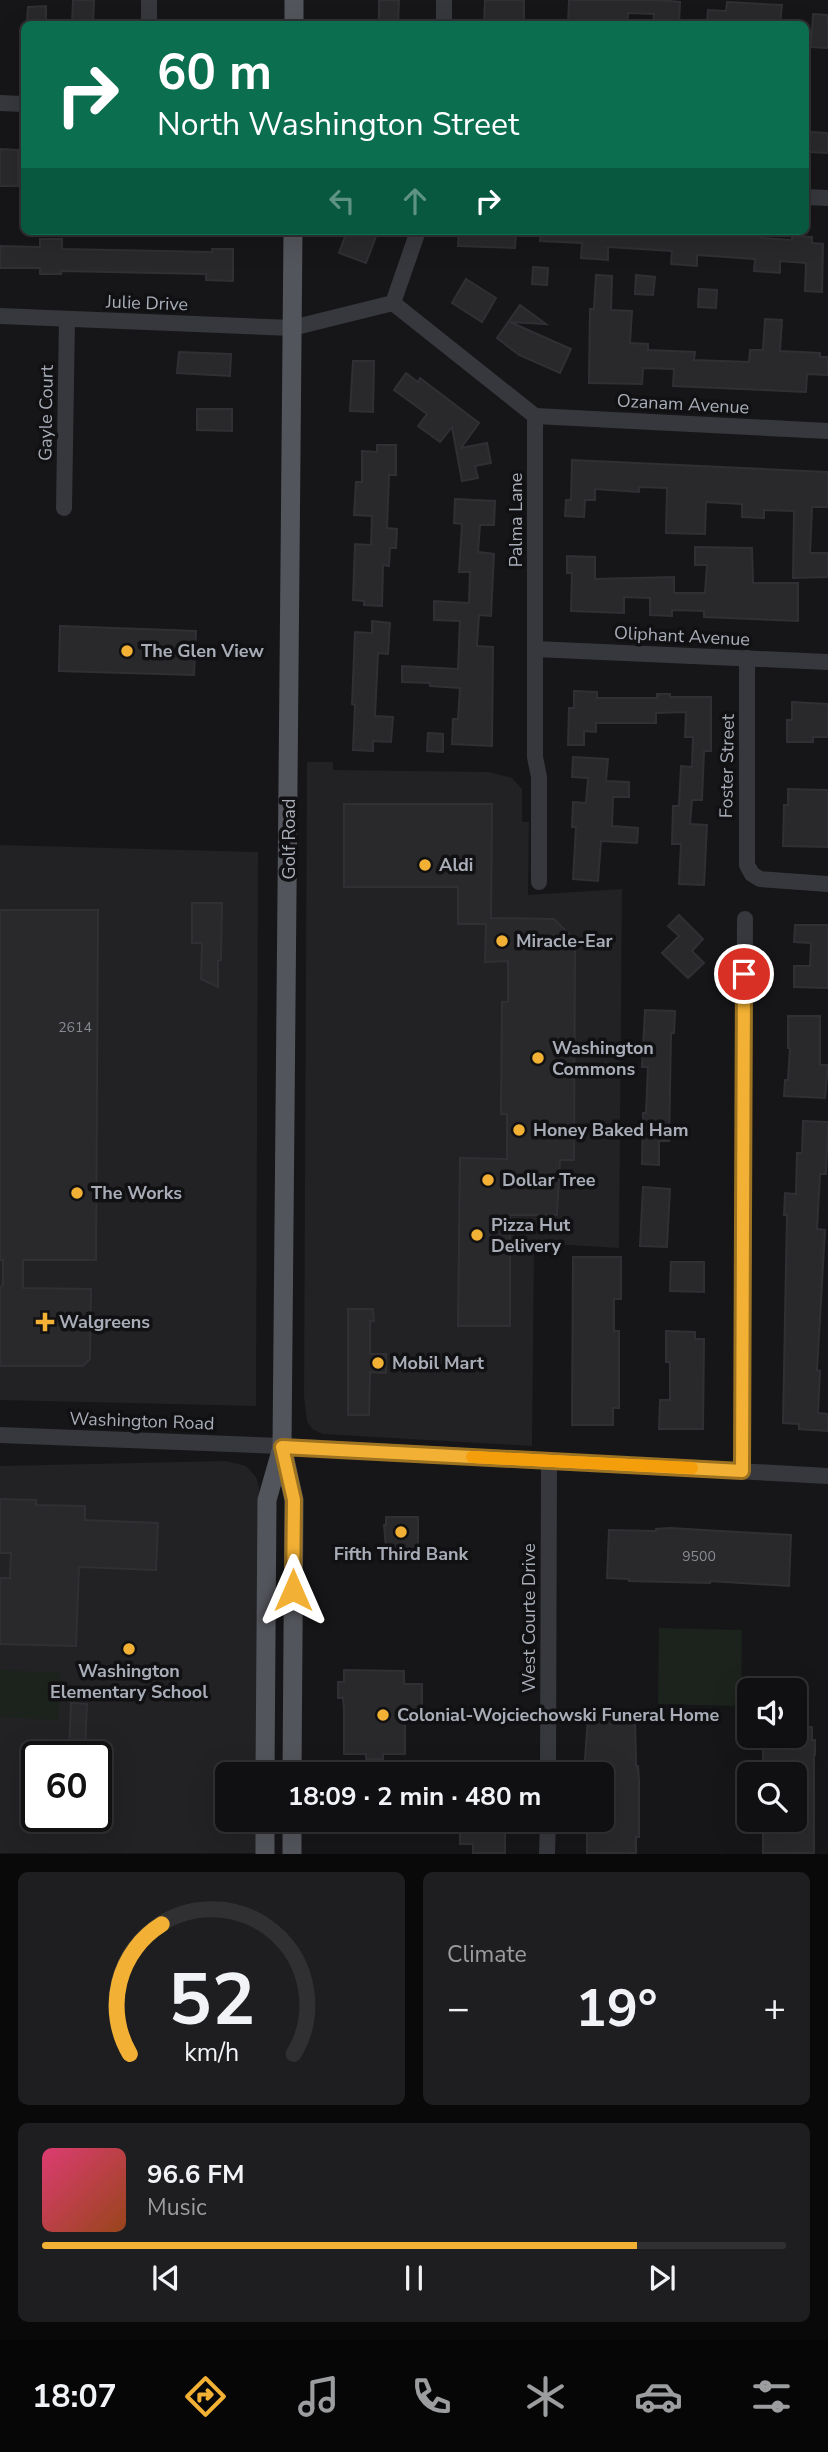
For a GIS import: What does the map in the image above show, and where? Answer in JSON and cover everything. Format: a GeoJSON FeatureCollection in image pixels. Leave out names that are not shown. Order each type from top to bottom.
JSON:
{"type":"FeatureCollection","features":[{"type":"Feature","properties":{"kind":"main road"},"geometry":{"type":"LineString","coordinates":[[294,0],[294,21]]}},
{"type":"Feature","properties":{"kind":"main road","name":"Golf Road"},"geometry":{"type":"LineString","coordinates":[[282,1447],[293,235]]}},
{"type":"Feature","properties":{"kind":"main road"},"geometry":{"type":"LineString","coordinates":[[265,1762],[267,1500],[282,1447]]}},
{"type":"Feature","properties":{"kind":"main road"},"geometry":{"type":"LineString","coordinates":[[282,1447],[294,1500],[292,1762]]}},
{"type":"Feature","properties":{"kind":"main road"},"geometry":{"type":"LineString","coordinates":[[265,1832],[265,1853]]}},
{"type":"Feature","properties":{"kind":"main road"},"geometry":{"type":"LineString","coordinates":[[292,1832],[292,1853]]}},
{"type":"Feature","properties":{"kind":"street"},"geometry":{"type":"LineString","coordinates":[[149,0],[149,21]]}},
{"type":"Feature","properties":{"kind":"street"},"geometry":{"type":"LineString","coordinates":[[444,0],[444,21]]}},
{"type":"Feature","properties":{"kind":"street"},"geometry":{"type":"LineString","coordinates":[[0,103],[21,104]]}},
{"type":"Feature","properties":{"kind":"street"},"geometry":{"type":"LineString","coordinates":[[809,197],[828,198]]}},
{"type":"Feature","properties":{"kind":"street"},"geometry":{"type":"LineString","coordinates":[[393,303],[417,235]]}},
{"type":"Feature","properties":{"kind":"street"},"geometry":{"type":"LineString","coordinates":[[292,328],[393,303]]}},
{"type":"Feature","properties":{"kind":"street"},"geometry":{"type":"LineString","coordinates":[[393,303],[536,416]]}},
{"type":"Feature","properties":{"kind":"street","name":"Julie Drive"},"geometry":{"type":"LineString","coordinates":[[0,316],[292,328]]}},
{"type":"Feature","properties":{"kind":"street","name":"Gayle Court"},"geometry":{"type":"LineString","coordinates":[[64,508],[67,319]]}},
{"type":"Feature","properties":{"kind":"street","name":"Ozanam Avenue"},"geometry":{"type":"LineString","coordinates":[[536,416],[828,431]]}},
{"type":"Feature","properties":{"kind":"street","name":"Palma Lane"},"geometry":{"type":"LineString","coordinates":[[536,416],[535,757],[540,777],[539,882]]}},
{"type":"Feature","properties":{"kind":"street","name":"Oliphant Avenue"},"geometry":{"type":"LineString","coordinates":[[535,649],[828,662]]}},
{"type":"Feature","properties":{"kind":"street","name":"Foster Street"},"geometry":{"type":"LineString","coordinates":[[747,658],[747,865],[752,874],[760,879],[828,884]]}},
{"type":"Feature","properties":{"kind":"street"},"geometry":{"type":"LineString","coordinates":[[742,1471],[745,919]]}},
{"type":"Feature","properties":{"kind":"street","name":"Washington Road"},"geometry":{"type":"LineString","coordinates":[[0,1435],[828,1476]]}},
{"type":"Feature","properties":{"kind":"street","name":"West Courte Drive"},"geometry":{"type":"LineString","coordinates":[[548,1762],[549,1461]]}},
{"type":"Feature","properties":{"kind":"street"},"geometry":{"type":"LineString","coordinates":[[547,1853],[548,1832]]}},
{"type":"Feature","properties":{"kind":"shaded area","name":"Washington Commons"},"geometry":{"type":"Polygon","coordinates":[[[307,762],[333,762],[333,770],[489,772],[512,778],[522,789],[522,822],[529,822],[528,895],[622,889],[619,1248],[537,1243],[534,1246],[532,1446],[323,1434],[312,1429],[307,1421],[304,1396],[307,762]]]}},
{"type":"Feature","properties":{"kind":"shaded area"},"geometry":{"type":"Polygon","coordinates":[[[0,845],[258,852],[256,1406],[0,1400],[0,845]]]}},
{"type":"Feature","properties":{"kind":"shaded area","name":"Washington Elementary School"},"geometry":{"type":"Polygon","coordinates":[[[226,1461],[246,1466],[256,1477],[259,1487],[257,1762],[215,1762],[215,1832],[257,1832],[257,1853],[0,1853],[0,1466],[226,1461]]]}},
{"type":"Feature","properties":{"kind":"shaded area"},"geometry":{"type":"Polygon","coordinates":[[[659,1628],[742,1630],[741,1678],[737,1678],[737,1706],[658,1704],[659,1628]]]}},
{"type":"Feature","properties":{"kind":"shaded area"},"geometry":{"type":"Polygon","coordinates":[[[0,1670],[60,1673],[58,1720],[0,1717],[0,1670]]]}},
{"type":"Feature","properties":{"kind":"building"},"geometry":{"type":"Polygon","coordinates":[[[73,0],[94,0],[93,21],[72,21],[73,0]]]}},
{"type":"Feature","properties":{"kind":"building"},"geometry":{"type":"Polygon","coordinates":[[[379,0],[399,0],[398,21],[379,21],[379,0]]]}},
{"type":"Feature","properties":{"kind":"building"},"geometry":{"type":"Polygon","coordinates":[[[485,0],[524,0],[524,21],[484,21],[485,0]]]}},
{"type":"Feature","properties":{"kind":"building"},"geometry":{"type":"Polygon","coordinates":[[[569,0],[680,2],[679,21],[653,21],[654,14],[628,13],[627,21],[568,21],[569,0]]]}},
{"type":"Feature","properties":{"kind":"building"},"geometry":{"type":"Polygon","coordinates":[[[727,2],[782,5],[780,21],[707,21],[708,10],[726,11],[727,2]]]}},
{"type":"Feature","properties":{"kind":"building"},"geometry":{"type":"Polygon","coordinates":[[[46,6],[46,21],[27,21],[28,7],[46,6]]]}},
{"type":"Feature","properties":{"kind":"building"},"geometry":{"type":"Polygon","coordinates":[[[813,14],[828,15],[828,48],[811,47],[813,14]]]}},
{"type":"Feature","properties":{"kind":"building"},"geometry":{"type":"Polygon","coordinates":[[[811,132],[828,133],[828,153],[809,152],[811,132]]]}},
{"type":"Feature","properties":{"kind":"building"},"geometry":{"type":"Polygon","coordinates":[[[0,149],[18,150],[18,186],[0,186],[0,149]]]}},
{"type":"Feature","properties":{"kind":"building"},"geometry":{"type":"Polygon","coordinates":[[[346,235],[376,235],[366,263],[339,253],[346,235]]]}},
{"type":"Feature","properties":{"kind":"building"},"geometry":{"type":"Polygon","coordinates":[[[459,235],[516,235],[515,248],[458,246],[459,235]]]}},
{"type":"Feature","properties":{"kind":"building"},"geometry":{"type":"Polygon","coordinates":[[[541,235],[762,235],[762,238],[792,240],[792,236],[812,237],[812,243],[823,244],[822,292],[805,291],[806,263],[780,261],[780,273],[754,271],[755,259],[697,255],[697,266],[671,264],[672,251],[608,247],[608,260],[581,258],[582,243],[540,241],[541,235]]]}},
{"type":"Feature","properties":{"kind":"building"},"geometry":{"type":"Polygon","coordinates":[[[40,239],[62,239],[62,249],[212,252],[212,249],[233,249],[233,281],[206,280],[206,274],[61,271],[61,274],[40,274],[40,268],[0,268],[0,246],[40,247],[40,239]]]}},
{"type":"Feature","properties":{"kind":"building"},"geometry":{"type":"Polygon","coordinates":[[[533,267],[548,268],[547,285],[532,284],[533,267]]]}},
{"type":"Feature","properties":{"kind":"building"},"geometry":{"type":"Polygon","coordinates":[[[596,275],[612,276],[611,310],[632,311],[630,343],[648,344],[648,350],[695,352],[694,360],[749,362],[750,350],[763,350],[765,319],[782,320],[780,351],[820,353],[820,357],[828,357],[828,375],[807,374],[806,392],[673,386],[674,369],[643,368],[642,384],[589,383],[590,309],[594,309],[596,275]]]}},
{"type":"Feature","properties":{"kind":"building"},"geometry":{"type":"Polygon","coordinates":[[[636,275],[655,277],[653,295],[635,294],[636,275]]]}},
{"type":"Feature","properties":{"kind":"building"},"geometry":{"type":"Polygon","coordinates":[[[466,279],[496,298],[482,322],[452,303],[466,279]]]}},
{"type":"Feature","properties":{"kind":"building"},"geometry":{"type":"Polygon","coordinates":[[[699,289],[717,290],[716,308],[698,307],[699,289]]]}},
{"type":"Feature","properties":{"kind":"building"},"geometry":{"type":"Polygon","coordinates":[[[520,305],[546,324],[510,322],[571,349],[560,373],[519,355],[497,338],[520,305]]]}},
{"type":"Feature","properties":{"kind":"building"},"geometry":{"type":"Polygon","coordinates":[[[179,352],[231,354],[230,376],[177,373],[179,352]]]}},
{"type":"Feature","properties":{"kind":"building"},"geometry":{"type":"Polygon","coordinates":[[[353,361],[374,361],[373,412],[350,411],[353,361]]]}},
{"type":"Feature","properties":{"kind":"building"},"geometry":{"type":"Polygon","coordinates":[[[406,373],[418,382],[420,378],[479,423],[461,448],[487,443],[491,463],[475,466],[478,478],[462,481],[452,427],[440,442],[418,426],[427,414],[394,390],[406,373]]]}},
{"type":"Feature","properties":{"kind":"building"},"geometry":{"type":"Polygon","coordinates":[[[197,409],[232,409],[232,431],[197,430],[197,409]]]}},
{"type":"Feature","properties":{"kind":"building"},"geometry":{"type":"Polygon","coordinates":[[[377,445],[396,445],[396,475],[389,475],[387,528],[397,529],[396,548],[390,548],[389,566],[383,565],[382,606],[364,605],[364,601],[353,600],[355,544],[371,545],[372,516],[354,515],[356,482],[362,482],[362,451],[377,452],[377,445]]]}},
{"type":"Feature","properties":{"kind":"building"},"geometry":{"type":"Polygon","coordinates":[[[572,460],[828,472],[828,507],[812,507],[810,553],[828,553],[828,577],[793,578],[794,511],[764,510],[764,518],[742,517],[742,504],[706,502],[705,534],[666,533],[667,488],[639,487],[639,492],[595,489],[595,500],[585,500],[584,517],[565,516],[566,500],[571,500],[572,460]]]}},
{"type":"Feature","properties":{"kind":"building"},"geometry":{"type":"Polygon","coordinates":[[[455,499],[495,501],[494,525],[480,525],[478,552],[494,554],[491,616],[479,615],[477,646],[493,647],[492,746],[452,744],[453,719],[458,719],[460,688],[402,682],[402,666],[458,669],[460,621],[434,620],[434,601],[469,603],[470,572],[459,572],[462,524],[454,523],[455,499]]]}},
{"type":"Feature","properties":{"kind":"building"},"geometry":{"type":"Polygon","coordinates":[[[695,547],[752,548],[753,583],[798,583],[798,621],[704,617],[704,611],[672,610],[672,616],[650,615],[650,598],[624,597],[624,613],[571,611],[572,573],[567,573],[567,556],[595,557],[595,579],[674,577],[674,593],[705,593],[707,565],[695,565],[695,547]]]}},
{"type":"Feature","properties":{"kind":"building"},"geometry":{"type":"Polygon","coordinates":[[[372,621],[390,623],[388,654],[378,653],[375,716],[393,717],[391,742],[373,741],[373,751],[353,750],[355,632],[372,633],[372,621]]]}},
{"type":"Feature","properties":{"kind":"building","name":"The Glen View"},"geometry":{"type":"Polygon","coordinates":[[[60,626],[196,631],[194,675],[59,671],[60,626]]]}},
{"type":"Feature","properties":{"kind":"building"},"geometry":{"type":"Polygon","coordinates":[[[574,691],[597,692],[597,698],[657,698],[657,694],[670,694],[670,697],[711,697],[711,751],[704,751],[702,800],[692,800],[690,824],[707,825],[704,885],[679,884],[681,844],[672,844],[673,806],[679,806],[681,766],[692,767],[693,737],[685,737],[686,712],[656,713],[656,723],[596,723],[596,732],[584,731],[584,745],[568,745],[569,708],[574,708],[574,691]]]}},
{"type":"Feature","properties":{"kind":"building"},"geometry":{"type":"Polygon","coordinates":[[[792,702],[828,704],[828,737],[813,737],[813,742],[787,742],[787,720],[792,720],[792,702]]]}},
{"type":"Feature","properties":{"kind":"building"},"geometry":{"type":"Polygon","coordinates":[[[428,733],[443,734],[443,752],[427,751],[428,733]]]}},
{"type":"Feature","properties":{"kind":"building"},"geometry":{"type":"Polygon","coordinates":[[[573,757],[608,759],[606,781],[629,782],[629,797],[613,797],[612,826],[638,828],[637,843],[601,841],[598,881],[573,879],[576,827],[572,827],[573,802],[586,803],[588,778],[572,777],[573,757]]]}},
{"type":"Feature","properties":{"kind":"building"},"geometry":{"type":"Polygon","coordinates":[[[788,789],[828,790],[828,847],[783,846],[784,805],[788,805],[788,789]]]}},
{"type":"Feature","properties":{"kind":"building","name":"Washington Commons"},"geometry":{"type":"Polygon","coordinates":[[[344,804],[492,804],[491,918],[554,919],[575,940],[574,1160],[560,1160],[557,1215],[510,1215],[510,1326],[458,1326],[460,1158],[507,1159],[507,1114],[501,1114],[502,1002],[508,1002],[508,961],[485,962],[486,924],[458,924],[458,887],[344,887],[344,804]]]}},
{"type":"Feature","properties":{"kind":"building"},"geometry":{"type":"Polygon","coordinates":[[[192,903],[222,903],[218,987],[201,979],[202,943],[192,943],[192,903]]]}},
{"type":"Feature","properties":{"kind":"building"},"geometry":{"type":"Polygon","coordinates":[[[0,910],[98,910],[96,1260],[23,1260],[23,1288],[91,1289],[90,1359],[83,1366],[0,1366],[0,1288],[3,1285],[3,1260],[0,1260],[0,910]]]}},
{"type":"Feature","properties":{"kind":"building"},"geometry":{"type":"Polygon","coordinates":[[[679,915],[703,939],[692,951],[704,963],[688,978],[662,953],[679,936],[668,926],[679,915]]]}},
{"type":"Feature","properties":{"kind":"building"},"geometry":{"type":"Polygon","coordinates":[[[795,925],[828,925],[828,988],[794,987],[794,966],[810,966],[811,943],[794,942],[795,925]]]}},
{"type":"Feature","properties":{"kind":"building"},"geometry":{"type":"Polygon","coordinates":[[[645,1010],[675,1011],[674,1033],[671,1033],[669,1141],[659,1141],[659,1165],[642,1164],[643,1113],[646,1113],[648,1067],[642,1067],[645,1010]]]}},
{"type":"Feature","properties":{"kind":"building"},"geometry":{"type":"Polygon","coordinates":[[[788,1016],[820,1016],[820,1065],[828,1065],[825,1098],[784,1096],[790,1048],[788,1016]]]}},
{"type":"Feature","properties":{"kind":"building"},"geometry":{"type":"Polygon","coordinates":[[[803,1121],[828,1122],[826,1174],[820,1174],[817,1229],[825,1230],[817,1370],[820,1371],[818,1413],[828,1414],[828,1431],[799,1429],[799,1424],[783,1423],[787,1215],[784,1215],[785,1193],[796,1194],[797,1153],[802,1153],[803,1121]]]}},
{"type":"Feature","properties":{"kind":"building"},"geometry":{"type":"Polygon","coordinates":[[[643,1187],[670,1189],[667,1247],[640,1246],[643,1187]]]}},
{"type":"Feature","properties":{"kind":"building"},"geometry":{"type":"Polygon","coordinates":[[[573,1257],[621,1257],[621,1299],[614,1299],[614,1331],[619,1331],[619,1408],[613,1408],[613,1425],[572,1425],[573,1257]]]}},
{"type":"Feature","properties":{"kind":"building"},"geometry":{"type":"Polygon","coordinates":[[[671,1262],[704,1262],[704,1292],[670,1291],[671,1262]]]}},
{"type":"Feature","properties":{"kind":"building"},"geometry":{"type":"Polygon","coordinates":[[[348,1309],[373,1309],[374,1321],[370,1321],[370,1354],[386,1354],[386,1373],[370,1372],[369,1415],[348,1415],[348,1309]]]}},
{"type":"Feature","properties":{"kind":"building"},"geometry":{"type":"Polygon","coordinates":[[[666,1331],[695,1332],[695,1339],[704,1339],[703,1429],[659,1429],[660,1400],[670,1400],[670,1362],[666,1362],[666,1331]]]}},
{"type":"Feature","properties":{"kind":"building"},"geometry":{"type":"Polygon","coordinates":[[[0,1499],[36,1500],[36,1505],[85,1506],[85,1520],[158,1523],[156,1570],[79,1567],[76,1646],[0,1644],[0,1578],[10,1578],[11,1553],[0,1553],[0,1499]]]}},
{"type":"Feature","properties":{"kind":"building","name":"Fifth Third Bank"},"geometry":{"type":"Polygon","coordinates":[[[386,1517],[418,1517],[418,1547],[386,1548],[386,1517]]]}},
{"type":"Feature","properties":{"kind":"building"},"geometry":{"type":"Polygon","coordinates":[[[670,1528],[791,1535],[789,1586],[607,1578],[609,1530],[656,1531],[670,1528]]]}},
{"type":"Feature","properties":{"kind":"building","name":"Colonial-Wojciechowski Funeral Home"},"geometry":{"type":"Polygon","coordinates":[[[344,1670],[404,1671],[404,1684],[422,1684],[422,1720],[405,1720],[405,1754],[383,1754],[383,1759],[366,1759],[366,1754],[344,1754],[343,1698],[338,1698],[338,1682],[344,1682],[344,1670]]]}},
{"type":"Feature","properties":{"kind":"building"},"geometry":{"type":"Polygon","coordinates":[[[71,1703],[87,1704],[85,1741],[69,1741],[71,1703]]]}},
{"type":"Feature","properties":{"kind":"building"},"geometry":{"type":"Polygon","coordinates":[[[588,1718],[635,1718],[639,1780],[639,1837],[636,1837],[636,1853],[587,1853],[587,1832],[614,1832],[614,1762],[585,1762],[588,1718]]]}},
{"type":"Feature","properties":{"kind":"building"},"geometry":{"type":"Polygon","coordinates":[[[807,1727],[812,1727],[812,1740],[815,1740],[814,1853],[763,1853],[763,1832],[807,1832],[807,1762],[763,1762],[763,1748],[807,1748],[807,1727]]]}},
{"type":"Feature","properties":{"kind":"building"},"geometry":{"type":"Polygon","coordinates":[[[460,1832],[505,1832],[505,1853],[473,1853],[473,1844],[460,1844],[460,1832]]]}},
{"type":"Feature","properties":{"kind":"slow traffic"},"geometry":{"type":"LineString","coordinates":[[472,1457],[692,1468]]}},
{"type":"Feature","properties":{"kind":"place","name":"The Glen View"},"geometry":{"type":"Point","coordinates":[127,651]}},
{"type":"Feature","properties":{"kind":"place","name":"Aldi"},"geometry":{"type":"Point","coordinates":[425,865]}},
{"type":"Feature","properties":{"kind":"place","name":"Miracle-Ear"},"geometry":{"type":"Point","coordinates":[502,941]}},
{"type":"Feature","properties":{"kind":"place","name":"Washington Commons"},"geometry":{"type":"Point","coordinates":[538,1058]}},
{"type":"Feature","properties":{"kind":"place","name":"Honey Baked Ham"},"geometry":{"type":"Point","coordinates":[519,1130]}},
{"type":"Feature","properties":{"kind":"place","name":"Dollar Tree"},"geometry":{"type":"Point","coordinates":[488,1180]}},
{"type":"Feature","properties":{"kind":"place","name":"The Works"},"geometry":{"type":"Point","coordinates":[77,1193]}},
{"type":"Feature","properties":{"kind":"place","name":"Pizza Hut Delivery"},"geometry":{"type":"Point","coordinates":[477,1235]}},
{"type":"Feature","properties":{"kind":"place","name":"Walgreens"},"geometry":{"type":"Point","coordinates":[45,1322]}},
{"type":"Feature","properties":{"kind":"place","name":"Mobil Mart"},"geometry":{"type":"Point","coordinates":[378,1363]}},
{"type":"Feature","properties":{"kind":"place","name":"Fifth Third Bank"},"geometry":{"type":"Point","coordinates":[401,1532]}},
{"type":"Feature","properties":{"kind":"place","name":"Washington Elementary School"},"geometry":{"type":"Point","coordinates":[129,1649]}},
{"type":"Feature","properties":{"kind":"place","name":"Colonial-Wojciechowski Funeral Home"},"geometry":{"type":"Point","coordinates":[383,1715]}},
{"type":"Feature","properties":{"kind":"route"},"geometry":{"type":"LineString","coordinates":[[293,1590],[294,1500],[282,1447],[742,1471],[744,974]]}}]}
